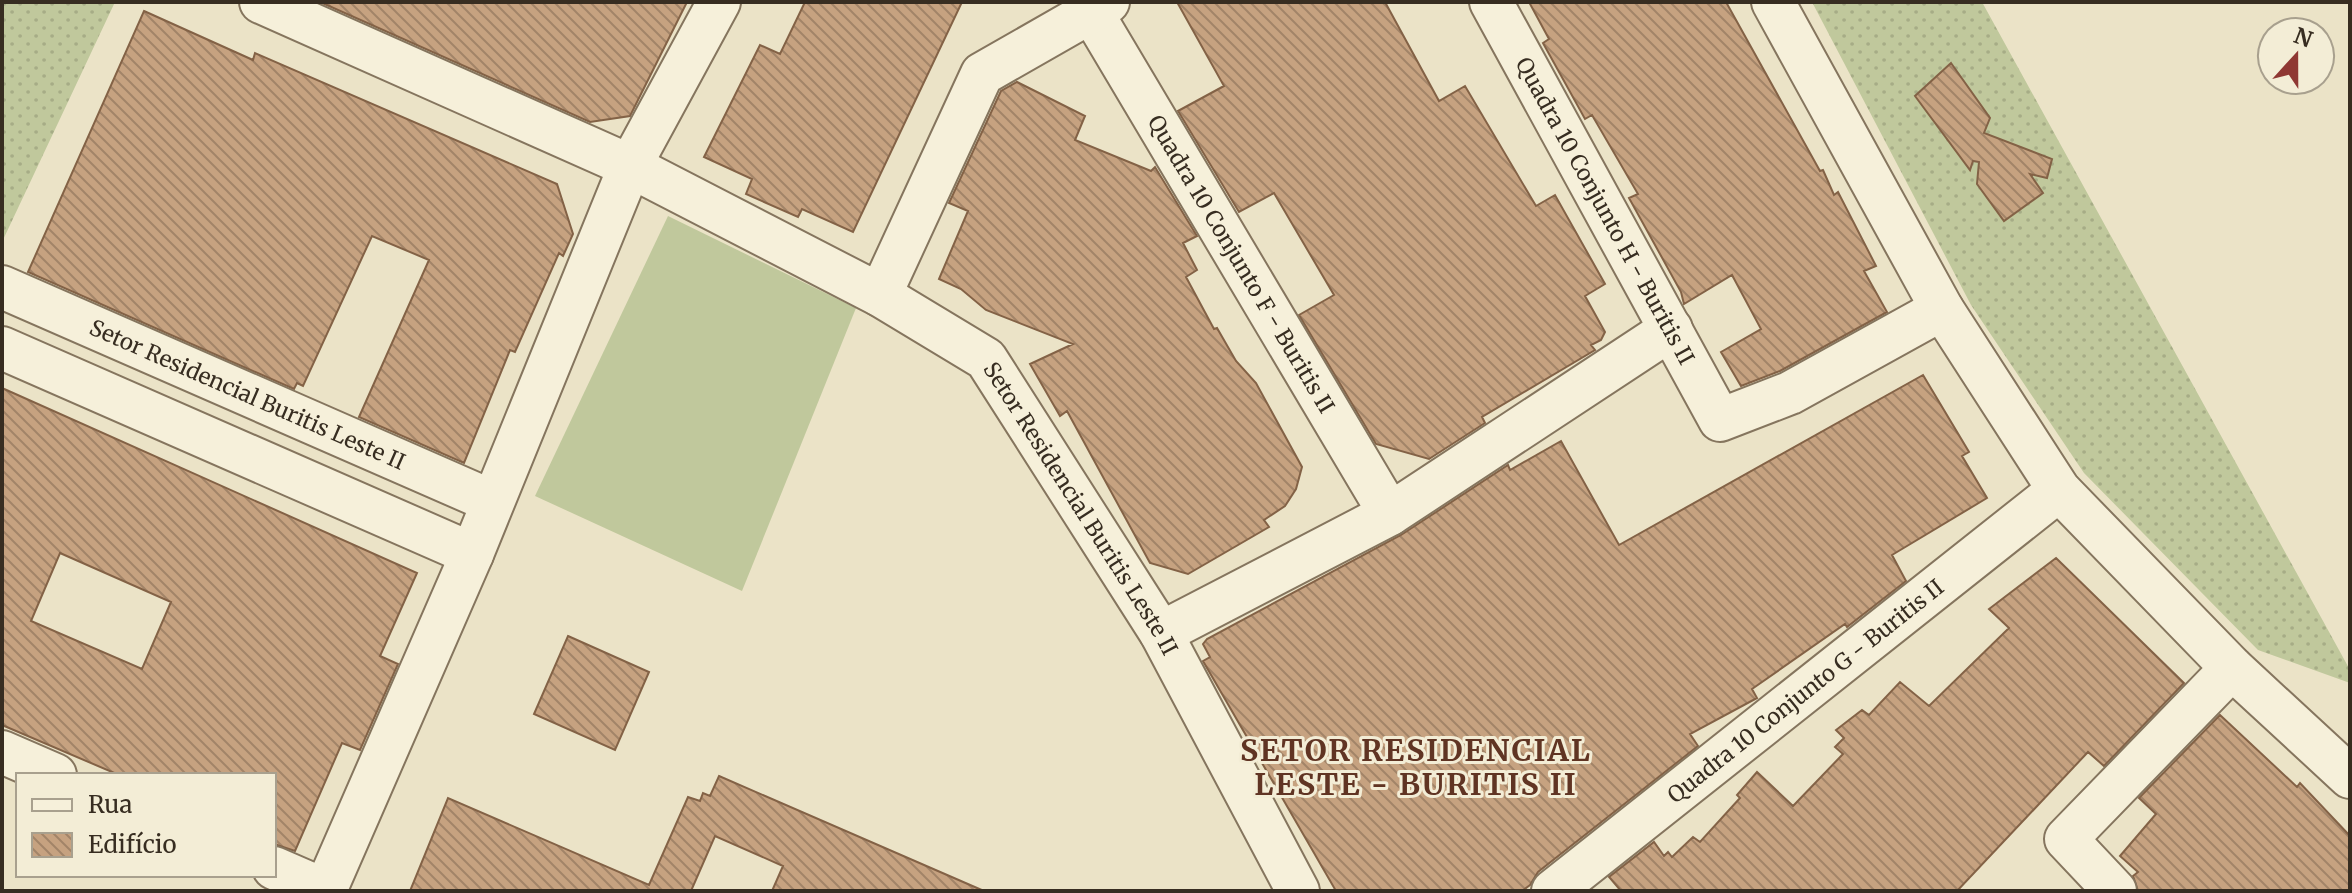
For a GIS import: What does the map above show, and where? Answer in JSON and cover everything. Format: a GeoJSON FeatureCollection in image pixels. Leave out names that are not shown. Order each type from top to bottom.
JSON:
{"type":"FeatureCollection","features":[{"type":"Feature","properties":{"kind":"street","name":"Setor Residencial Buritis Leste II"},"geometry":{"type":"LineString","coordinates":[[261,2],[630,166],[880,295],[986,359],[1161,633],[1298,891]]}},
{"type":"Feature","properties":{"kind":"street"},"geometry":{"type":"LineString","coordinates":[[276,869],[326,891],[472,554],[630,166],[719,2]]}},
{"type":"Feature","properties":{"kind":"street","name":"Quadra 10 Conjunto H - Buritis II"},"geometry":{"type":"LineString","coordinates":[[1491,2],[1720,420],[1790,393],[1942,309]]}},
{"type":"Feature","properties":{"kind":"street"},"geometry":{"type":"LineString","coordinates":[[1773,2],[1942,309],[2059,490],[2232,668],[2350,777]]}},
{"type":"Feature","properties":{"kind":"street"},"geometry":{"type":"LineString","coordinates":[[880,295],[982,74],[1100,7]]}},
{"type":"Feature","properties":{"kind":"street","name":"Quadra 10 Conjunto F - Buritis II"},"geometry":{"type":"LineString","coordinates":[[1100,7],[1390,514]]}},
{"type":"Feature","properties":{"kind":"street","name":"Setor Residencial Buritis Leste II"},"geometry":{"type":"LineString","coordinates":[[2,287],[491,501]]}},
{"type":"Feature","properties":{"kind":"street"},"geometry":{"type":"LineString","coordinates":[[1161,633],[1390,514],[1671,329]]}},
{"type":"Feature","properties":{"kind":"street"},"geometry":{"type":"LineString","coordinates":[[2,348],[472,554]]}},
{"type":"Feature","properties":{"kind":"street","name":"Quadra 10 Conjunto G - Buritis II"},"geometry":{"type":"LineString","coordinates":[[1553,891],[2059,490]]}},
{"type":"Feature","properties":{"kind":"street"},"geometry":{"type":"LineString","coordinates":[[2115,891],[2066,839],[2232,668]]}},
{"type":"Feature","properties":{"kind":"street"},"geometry":{"type":"LineString","coordinates":[[2,752],[50,773]]}},
{"type":"Feature","properties":{"kind":"green space"},"geometry":{"type":"Polygon","coordinates":[[[2,2],[115,2],[2,242],[2,2]]]}},
{"type":"Feature","properties":{"kind":"green space"},"geometry":{"type":"Polygon","coordinates":[[[1812,2],[1982,2],[2350,670],[2350,683],[2258,650],[2084,473],[1971,305],[1812,2]]]}},
{"type":"Feature","properties":{"kind":"green space"},"geometry":{"type":"Polygon","coordinates":[[[668,216],[856,308],[742,591],[535,496],[668,216]]]}},
{"type":"Feature","properties":{"kind":"building"},"geometry":{"type":"Polygon","coordinates":[[[320,2],[687,2],[630,116],[590,122],[320,2]]]}},
{"type":"Feature","properties":{"kind":"building"},"geometry":{"type":"Polygon","coordinates":[[[805,2],[962,2],[853,232],[802,209],[798,217],[746,194],[752,179],[704,157],[760,45],[780,54],[805,2]]]}},
{"type":"Feature","properties":{"kind":"building"},"geometry":{"type":"Polygon","coordinates":[[[1177,2],[1385,2],[1439,101],[1465,86],[1536,206],[1555,195],[1605,284],[1585,296],[1605,332],[1601,340],[1591,345],[1595,350],[1482,417],[1485,423],[1429,459],[1376,444],[1299,315],[1334,295],[1274,193],[1239,212],[1178,111],[1224,86],[1177,2]]]}},
{"type":"Feature","properties":{"kind":"building"},"geometry":{"type":"Polygon","coordinates":[[[1529,2],[1726,2],[1820,171],[1823,170],[1834,195],[1838,192],[1876,266],[1864,271],[1887,312],[1780,371],[1741,386],[1721,352],[1761,329],[1732,275],[1684,304],[1681,292],[1629,198],[1638,194],[1592,115],[1585,119],[1543,43],[1549,39],[1529,2]]]}},
{"type":"Feature","properties":{"kind":"building"},"geometry":{"type":"Polygon","coordinates":[[[144,11],[253,60],[255,53],[557,184],[573,234],[563,256],[559,253],[515,352],[510,350],[464,463],[359,417],[429,260],[372,236],[303,386],[297,383],[294,389],[28,272],[144,11]]]}},
{"type":"Feature","properties":{"kind":"building"},"geometry":{"type":"Polygon","coordinates":[[[1951,63],[1990,118],[1984,133],[2052,159],[2047,178],[2030,174],[2043,193],[2004,221],[1977,184],[1979,162],[1973,161],[1970,170],[1915,96],[1951,63]]]}},
{"type":"Feature","properties":{"kind":"building"},"geometry":{"type":"Polygon","coordinates":[[[1017,82],[1085,116],[1075,140],[1151,171],[1155,167],[1197,236],[1183,243],[1197,270],[1186,277],[1214,329],[1217,328],[1236,361],[1256,383],[1302,467],[1296,489],[1285,506],[1264,520],[1269,527],[1188,574],[1150,563],[1067,411],[1060,416],[1030,364],[1073,344],[986,310],[961,289],[939,279],[968,211],[949,203],[1001,91],[1017,82]]]}},
{"type":"Feature","properties":{"kind":"building"},"geometry":{"type":"Polygon","coordinates":[[[1923,375],[1969,452],[1962,456],[1987,498],[1892,555],[1906,581],[1847,627],[1845,624],[1752,689],[1757,698],[1690,734],[1698,746],[1538,872],[1522,891],[1336,891],[1203,661],[1210,657],[1203,644],[1207,639],[1401,535],[1508,465],[1510,470],[1561,441],[1619,545],[1923,375]]]}},
{"type":"Feature","properties":{"kind":"building"},"geometry":{"type":"Polygon","coordinates":[[[2,388],[417,573],[380,656],[398,664],[360,750],[342,743],[295,851],[276,845],[276,773],[114,773],[2,725],[2,388]],[[60,553],[31,621],[142,669],[171,602],[60,553]]]}},
{"type":"Feature","properties":{"kind":"building"},"geometry":{"type":"Polygon","coordinates":[[[2056,558],[2184,683],[2104,766],[2088,752],[1957,891],[1621,891],[1609,877],[1654,842],[1664,856],[1668,852],[1672,857],[1693,837],[1700,842],[1740,798],[1737,795],[1757,772],[1793,806],[1843,754],[1835,747],[1844,738],[1836,730],[1862,710],[1869,715],[1900,682],[1929,706],[2009,628],[1989,609],[2056,558]]]}},
{"type":"Feature","properties":{"kind":"building"},"geometry":{"type":"Polygon","coordinates":[[[568,636],[649,672],[615,750],[534,714],[568,636]]]}},
{"type":"Feature","properties":{"kind":"building"},"geometry":{"type":"Polygon","coordinates":[[[2220,715],[2297,787],[2300,783],[2350,836],[2350,891],[2138,891],[2133,876],[2138,872],[2120,856],[2156,814],[2139,798],[2220,715]]]}},
{"type":"Feature","properties":{"kind":"building"},"geometry":{"type":"Polygon","coordinates":[[[719,776],[984,891],[772,891],[783,866],[715,836],[691,891],[410,891],[448,798],[649,885],[688,797],[700,801],[703,793],[710,796],[719,776]]]}},
{"type":"Feature","properties":{"kind":"district","name":"SETOR RESIDENCIAL LESTE - BURITIS II"},"geometry":{"type":"Point","coordinates":[1416,767]}}]}
